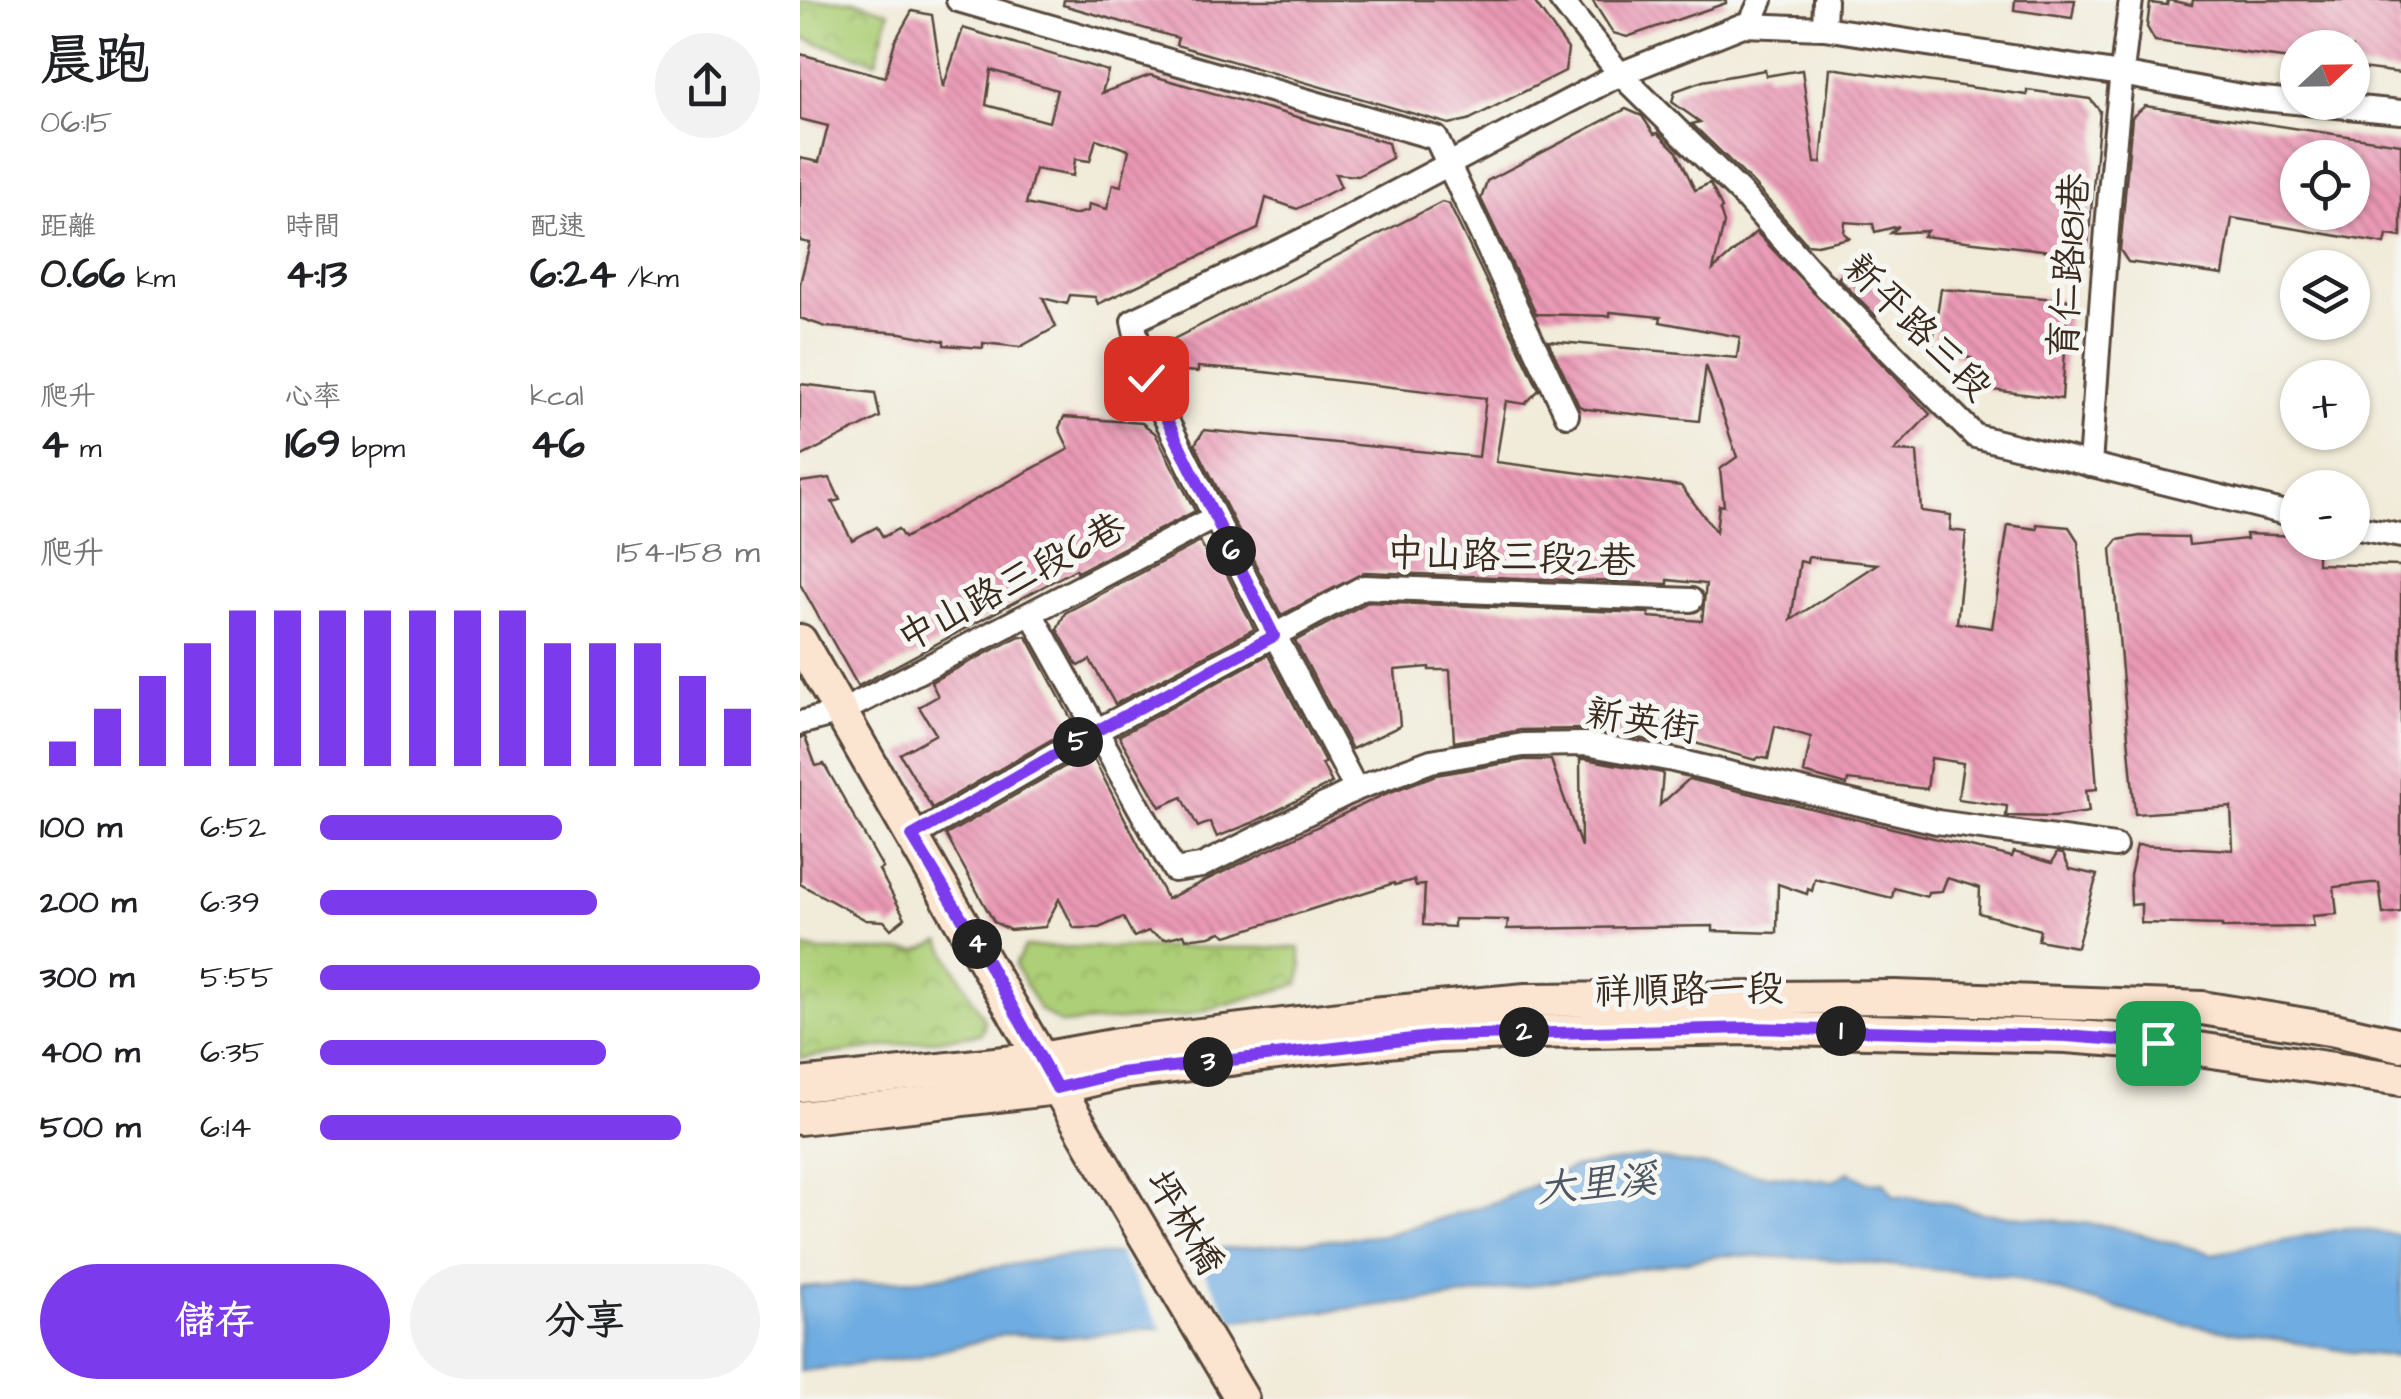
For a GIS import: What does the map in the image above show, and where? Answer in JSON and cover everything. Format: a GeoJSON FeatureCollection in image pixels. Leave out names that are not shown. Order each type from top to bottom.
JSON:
{"type":"FeatureCollection","features":[{"type":"Feature","properties":{"kind":"street"},"geometry":{"type":"LineString","coordinates":[[958,0],[1436,138],[1566,416]]}},
{"type":"Feature","properties":{"kind":"street","name":"新平路三段"},"geometry":{"type":"LineString","coordinates":[[1561,0],[1620,74],[1740,192],[1821,282],[1975,436],[2280,512]]}},
{"type":"Feature","properties":{"kind":"street"},"geometry":{"type":"LineString","coordinates":[[1750,24],[1762,0]]}},
{"type":"Feature","properties":{"kind":"street"},"geometry":{"type":"LineString","coordinates":[[1824,28],[1825,0]]}},
{"type":"Feature","properties":{"kind":"street","name":"育仁路181巷"},"geometry":{"type":"LineString","coordinates":[[2090,464],[2121,74],[2131,0]]}},
{"type":"Feature","properties":{"kind":"street"},"geometry":{"type":"LineString","coordinates":[[1356,789],[1227,544],[1146,378],[1133,321],[1326,229],[1620,74],[1750,24],[1824,28],[2252,98],[2401,112]]}},
{"type":"Feature","properties":{"kind":"street","name":"中山路三段6巷"},"geometry":{"type":"LineString","coordinates":[[800,723],[840,712],[1215,518]]}},
{"type":"Feature","properties":{"kind":"street"},"geometry":{"type":"LineString","coordinates":[[2370,531],[2401,536]]}},
{"type":"Feature","properties":{"kind":"street","name":"中山路三段2巷"},"geometry":{"type":"LineString","coordinates":[[912,836],[1269,626],[1364,587],[1691,600]]}},
{"type":"Feature","properties":{"kind":"street"},"geometry":{"type":"LineString","coordinates":[[1032,615],[1098,730]]}},
{"type":"Feature","properties":{"kind":"street","name":"坪林橋"},"geometry":{"type":"LineString","coordinates":[[800,641],[976,941],[1057,1088],[1242,1399]]}},
{"type":"Feature","properties":{"kind":"street","name":"新英街"},"geometry":{"type":"LineString","coordinates":[[1098,730],[1174,870],[1201,866],[1356,789],[1431,761],[1523,745],[1586,744],[1673,760],[1937,822],[2116,846]]}},
{"type":"Feature","properties":{"kind":"street","name":"祥順路一段"},"geometry":{"type":"LineString","coordinates":[[800,1085],[1041,1059],[1470,1003],[1791,996],[2202,1008],[2401,1045]]}},
{"type":"Feature","properties":{"kind":"street","name":"祥順路一段"},"geometry":{"type":"LineString","coordinates":[[800,1118],[1057,1088],[1120,1073],[1438,1036],[1750,1028],[2066,1036],[2158,1043],[2401,1080]]}},
{"type":"Feature","properties":{"kind":"green space"},"geometry":{"type":"Polygon","coordinates":[[[800,0],[853,0],[889,12],[876,62],[800,37],[800,0]]]}},
{"type":"Feature","properties":{"kind":"green space"},"geometry":{"type":"Polygon","coordinates":[[[940,941],[984,1019],[980,1034],[800,1058],[800,947],[822,951],[918,951],[940,941]]]}},
{"type":"Feature","properties":{"kind":"green space"},"geometry":{"type":"Polygon","coordinates":[[[1025,947],[1299,948],[1302,966],[1299,984],[1184,1016],[1061,1024],[1039,1009],[1015,965],[1025,947]]]}},
{"type":"Feature","properties":{"kind":"water","name":"大里溪"},"geometry":{"type":"Polygon","coordinates":[[[1647,1157],[1833,1181],[1849,1172],[1868,1183],[1884,1182],[1894,1196],[1940,1201],[1983,1213],[2110,1226],[2213,1254],[2347,1228],[2401,1235],[2401,1357],[2150,1318],[2011,1277],[1827,1259],[1726,1255],[1443,1299],[1069,1337],[1005,1334],[917,1357],[800,1371],[800,1287],[925,1279],[1058,1257],[1238,1248],[1385,1235],[1499,1201],[1572,1168],[1647,1157]]]}},
{"type":"Feature","properties":{"kind":"pier"},"geometry":{"type":"Polygon","coordinates":[[[1189,1246],[1236,1326],[1165,1333],[1116,1249],[1189,1246]]]}},
{"type":"Feature","properties":{"kind":"building"},"geometry":{"type":"Polygon","coordinates":[[[1064,0],[1533,0],[1568,49],[1565,71],[1468,120],[1449,124],[1176,45],[1178,38],[1063,5],[1064,0]]]}},
{"type":"Feature","properties":{"kind":"building"},"geometry":{"type":"Polygon","coordinates":[[[1592,0],[1726,3],[1627,37],[1613,33],[1592,0]]]}},
{"type":"Feature","properties":{"kind":"building"},"geometry":{"type":"Polygon","coordinates":[[[2015,0],[2075,0],[2072,18],[2014,10],[2015,0]]]}},
{"type":"Feature","properties":{"kind":"building"},"geometry":{"type":"Polygon","coordinates":[[[2168,0],[2192,5],[2193,0],[2401,0],[2401,73],[2370,69],[2370,30],[2280,30],[2280,58],[2155,41],[2147,27],[2150,3],[2167,5],[2168,0]]]}},
{"type":"Feature","properties":{"kind":"building"},"geometry":{"type":"Polygon","coordinates":[[[912,11],[932,15],[943,88],[963,28],[1108,71],[1102,93],[1150,75],[1388,143],[1392,158],[1358,176],[1335,174],[1341,187],[1297,209],[1266,198],[1258,229],[1098,304],[1095,297],[1070,295],[1067,304],[1043,298],[1056,327],[1020,347],[983,343],[983,348],[944,345],[944,341],[901,333],[826,327],[800,318],[800,284],[810,243],[800,241],[800,158],[819,162],[828,126],[800,119],[800,54],[885,77],[895,41],[912,11]],[[991,70],[986,105],[1049,122],[1057,90],[991,70]],[[1096,139],[1090,161],[1075,159],[1073,176],[1035,169],[1026,204],[1073,215],[1088,211],[1089,204],[1107,209],[1113,184],[1121,186],[1129,150],[1096,139]]]}},
{"type":"Feature","properties":{"kind":"building"},"geometry":{"type":"Polygon","coordinates":[[[1830,68],[2027,95],[2027,90],[2090,99],[2100,111],[2088,245],[2075,242],[2075,250],[2069,249],[2069,253],[1923,236],[1927,231],[1891,233],[1899,226],[1875,232],[1873,224],[1845,222],[1844,233],[1849,238],[1807,244],[1751,181],[1692,124],[1700,122],[1672,102],[1675,91],[1703,81],[1765,70],[1766,76],[1802,70],[1815,163],[1821,163],[1830,68]]]}},
{"type":"Feature","properties":{"kind":"building"},"geometry":{"type":"Polygon","coordinates":[[[2145,106],[2401,144],[2401,237],[2387,235],[2385,244],[2303,230],[2370,230],[2370,140],[2280,140],[2280,226],[2232,218],[2223,275],[2128,262],[2120,250],[2132,117],[2145,106]]]}},
{"type":"Feature","properties":{"kind":"building"},"geometry":{"type":"Polygon","coordinates":[[[1626,109],[1642,116],[1654,134],[1658,133],[1677,152],[1695,190],[1710,183],[1722,208],[1724,223],[1713,270],[1756,232],[1930,414],[1894,451],[1917,452],[1921,511],[1951,515],[1950,530],[1966,532],[1957,623],[1992,628],[2008,525],[2037,529],[2037,524],[2069,527],[2078,541],[2097,789],[2086,790],[2089,812],[2054,817],[2006,816],[2007,806],[1958,799],[1963,763],[1931,758],[1927,789],[1848,780],[1847,785],[1804,773],[1811,737],[1775,726],[1768,759],[1755,760],[1670,736],[1666,743],[1586,729],[1521,730],[1454,742],[1450,670],[1429,667],[1395,670],[1400,726],[1352,749],[1295,641],[1368,602],[1649,613],[1649,617],[1702,621],[1706,584],[1365,572],[1281,615],[1195,444],[1204,430],[1479,457],[1486,398],[1264,372],[1198,367],[1198,372],[1171,370],[1165,363],[1164,344],[1442,202],[1449,204],[1539,390],[1525,404],[1506,401],[1496,462],[1681,486],[1716,532],[1719,505],[1724,506],[1720,469],[1737,457],[1706,365],[1699,421],[1586,409],[1579,406],[1548,341],[1737,358],[1740,337],[1660,322],[1661,317],[1610,312],[1610,316],[1536,314],[1481,199],[1487,181],[1626,109]],[[1808,557],[1807,563],[1800,561],[1791,620],[1877,564],[1808,557]]]}},
{"type":"Feature","properties":{"kind":"building"},"geometry":{"type":"Polygon","coordinates":[[[1857,262],[1889,297],[1876,316],[1838,278],[1857,262]]]}},
{"type":"Feature","properties":{"kind":"building"},"geometry":{"type":"Polygon","coordinates":[[[1941,289],[2068,300],[2062,399],[1969,387],[1971,358],[1931,353],[1941,289]]]}},
{"type":"Feature","properties":{"kind":"building"},"geometry":{"type":"Polygon","coordinates":[[[800,384],[875,393],[880,417],[800,457],[800,384]]]}},
{"type":"Feature","properties":{"kind":"building"},"geometry":{"type":"Polygon","coordinates":[[[1064,417],[1142,423],[1155,433],[1195,511],[1077,572],[1076,569],[858,686],[800,584],[800,482],[830,478],[840,500],[832,502],[852,540],[877,527],[883,537],[898,529],[904,538],[1069,449],[1059,428],[1064,417]]]}},
{"type":"Feature","properties":{"kind":"building"},"geometry":{"type":"Polygon","coordinates":[[[2246,534],[2280,535],[2280,560],[2401,566],[2401,912],[2383,914],[2379,883],[2334,887],[2337,914],[2312,916],[2314,927],[2222,928],[2141,923],[2141,904],[2131,905],[2130,875],[2137,845],[2233,850],[2231,807],[2135,814],[2111,549],[2118,540],[2140,536],[2188,537],[2189,545],[2247,539],[2246,534]]]}},
{"type":"Feature","properties":{"kind":"building"},"geometry":{"type":"Polygon","coordinates":[[[1200,542],[1214,568],[1223,567],[1254,629],[1115,704],[1090,660],[1079,666],[1057,629],[1065,613],[1200,542]]]}},
{"type":"Feature","properties":{"kind":"building"},"geometry":{"type":"Polygon","coordinates":[[[1020,636],[1027,637],[1075,726],[932,808],[900,754],[936,734],[919,707],[938,696],[931,682],[1020,636]]]}},
{"type":"Feature","properties":{"kind":"building"},"geometry":{"type":"Polygon","coordinates":[[[1268,655],[1332,783],[1217,837],[1210,822],[1198,827],[1182,797],[1160,807],[1119,736],[1268,655]]]}},
{"type":"Feature","properties":{"kind":"building"},"geometry":{"type":"Polygon","coordinates":[[[805,737],[816,766],[824,764],[883,868],[879,870],[905,918],[891,929],[884,921],[866,920],[800,884],[800,738],[805,737]]]}},
{"type":"Feature","properties":{"kind":"building"},"geometry":{"type":"Polygon","coordinates":[[[1090,752],[1167,899],[1385,794],[1436,775],[1524,760],[1551,760],[1581,847],[1580,759],[1585,759],[1663,773],[1660,805],[1689,779],[2012,857],[2014,852],[2052,863],[2057,853],[2063,854],[2070,869],[2097,875],[2077,947],[2038,940],[2040,930],[1979,913],[1980,888],[1947,878],[1942,891],[1928,892],[1927,897],[1894,888],[1892,898],[1815,879],[1807,894],[1778,884],[1777,933],[1713,931],[1713,926],[1507,929],[1508,920],[1454,919],[1454,927],[1423,925],[1425,885],[1416,886],[1414,880],[1227,936],[1221,932],[1165,939],[1148,931],[1134,937],[1123,917],[1099,928],[1074,928],[1059,899],[1045,927],[1010,930],[994,922],[946,835],[1090,752]]]}},
{"type":"Feature","properties":{"kind":"route"},"geometry":{"type":"LineString","coordinates":[[1146,378],[1274,636],[912,836],[976,941],[1057,1088],[1120,1073],[1438,1036],[1750,1028],[2066,1036],[2158,1043]]}}]}
